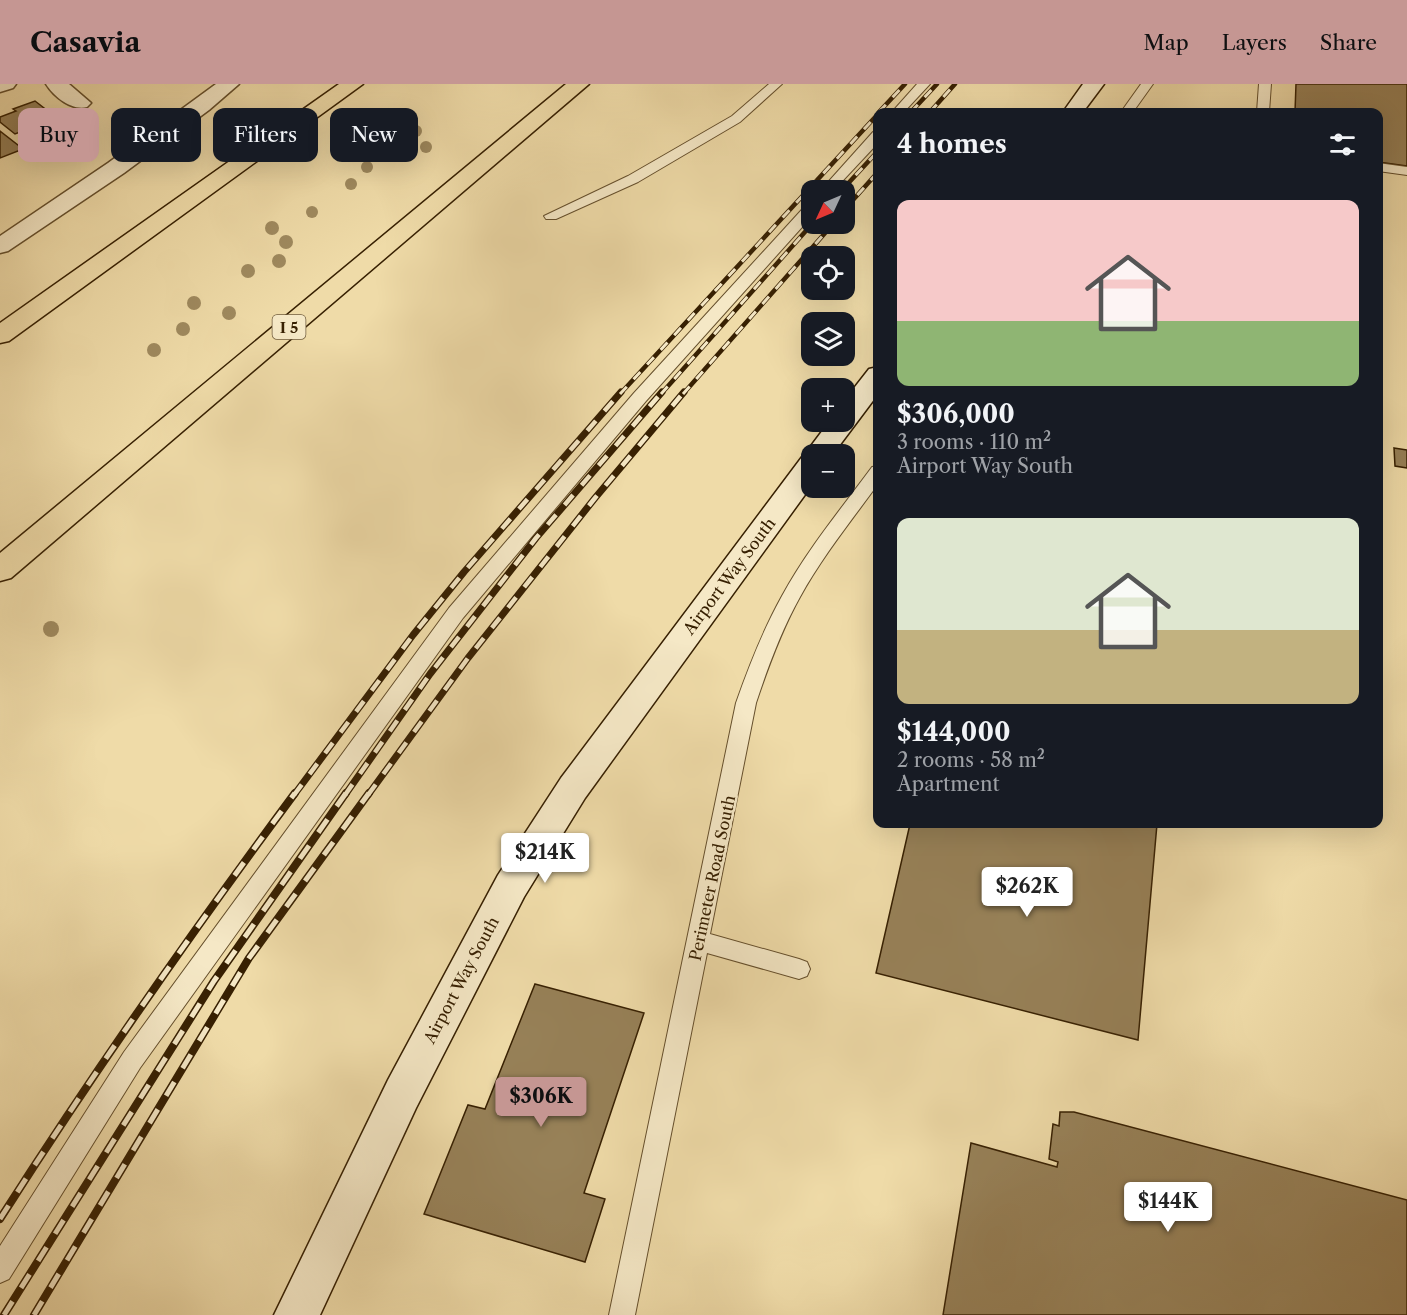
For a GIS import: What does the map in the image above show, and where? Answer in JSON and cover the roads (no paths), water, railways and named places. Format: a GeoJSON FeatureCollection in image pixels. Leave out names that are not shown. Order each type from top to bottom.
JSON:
{"type":"FeatureCollection","features":[{"type":"Feature","properties":{"kind":"highway"},"geometry":{"type":"LineString","coordinates":[[0,335],[353,84]]}},
{"type":"Feature","properties":{"kind":"highway","name":"I 5"},"geometry":{"type":"LineString","coordinates":[[0,570],[579,84]]}},
{"type":"Feature","properties":{"kind":"main road"},"geometry":{"type":"LineString","coordinates":[[0,86],[6,84]]}},
{"type":"Feature","properties":{"kind":"main road"},"geometry":{"type":"LineString","coordinates":[[56,84],[80,103]]}},
{"type":"Feature","properties":{"kind":"main road"},"geometry":{"type":"LineString","coordinates":[[0,246],[64,205],[177,125],[229,84]]}},
{"type":"Feature","properties":{"kind":"main road"},"geometry":{"type":"LineString","coordinates":[[1076,108],[1094,84]]}},
{"type":"Feature","properties":{"kind":"main road"},"geometry":{"type":"LineString","coordinates":[[855,406],[873,382]]}},
{"type":"Feature","properties":{"kind":"main road"},"geometry":{"type":"LineString","coordinates":[[827,444],[836,432]]}},
{"type":"Feature","properties":{"kind":"main road","name":"Airport Way South"},"geometry":{"type":"LineString","coordinates":[[297,1315],[402,1094],[511,886],[573,788],[801,479]]}},
{"type":"Feature","properties":{"kind":"lane"},"geometry":{"type":"LineString","coordinates":[[551,216],[633,179],[726,125],[776,84]]}},
{"type":"Feature","properties":{"kind":"lane"},"geometry":{"type":"LineString","coordinates":[[902,108],[924,84]]}},
{"type":"Feature","properties":{"kind":"lane"},"geometry":{"type":"LineString","coordinates":[[1130,108],[1147,84]]}},
{"type":"Feature","properties":{"kind":"lane"},"geometry":{"type":"LineString","coordinates":[[1263,108],[1265,84]]}},
{"type":"Feature","properties":{"kind":"lane"},"geometry":{"type":"LineString","coordinates":[[836,180],[873,140]]}},
{"type":"Feature","properties":{"kind":"lane"},"geometry":{"type":"LineString","coordinates":[[1383,168],[1407,171]]}},
{"type":"Feature","properties":{"kind":"lane"},"geometry":{"type":"LineString","coordinates":[[0,1270],[132,1060],[456,613],[639,397],[801,219]]}},
{"type":"Feature","properties":{"kind":"lane","name":"Perimeter Road South"},"geometry":{"type":"LineString","coordinates":[[622,1315],[746,703],[780,615],[819,554],[873,478]]}},
{"type":"Feature","properties":{"kind":"lane"},"geometry":{"type":"LineString","coordinates":[[699,941],[799,969]]}},
{"type":"Feature","properties":{"kind":"railway"},"geometry":{"type":"LineString","coordinates":[[883,108],[905,84]]}},
{"type":"Feature","properties":{"kind":"railway"},"geometry":{"type":"LineString","coordinates":[[915,108],[937,84]]}},
{"type":"Feature","properties":{"kind":"railway"},"geometry":{"type":"LineString","coordinates":[[934,108],[955,84]]}},
{"type":"Feature","properties":{"kind":"railway"},"geometry":{"type":"LineString","coordinates":[[620,394],[873,119]]}},
{"type":"Feature","properties":{"kind":"railway"},"geometry":{"type":"LineString","coordinates":[[851,180],[873,156]]}},
{"type":"Feature","properties":{"kind":"railway"},"geometry":{"type":"LineString","coordinates":[[855,198],[873,178]]}},
{"type":"Feature","properties":{"kind":"railway"},"geometry":{"type":"LineString","coordinates":[[661,394],[803,234]]}},
{"type":"Feature","properties":{"kind":"railway"},"geometry":{"type":"LineString","coordinates":[[683,394],[824,234]]}},
{"type":"Feature","properties":{"kind":"railway"},"geometry":{"type":"LineString","coordinates":[[294,795],[413,635],[464,572],[621,392]]}},
{"type":"Feature","properties":{"kind":"railway"},"geometry":{"type":"LineString","coordinates":[[345,795],[430,674],[536,538],[662,392]]}},
{"type":"Feature","properties":{"kind":"railway"},"geometry":{"type":"LineString","coordinates":[[368,795],[468,658],[595,498],[684,392]]}},
{"type":"Feature","properties":{"kind":"railway"},"geometry":{"type":"LineString","coordinates":[[0,1219],[144,1003],[295,793]]}},
{"type":"Feature","properties":{"kind":"railway"},"geometry":{"type":"LineString","coordinates":[[4,1315],[214,981],[346,793]]}},
{"type":"Feature","properties":{"kind":"railway"},"geometry":{"type":"LineString","coordinates":[[34,1315],[249,958],[369,793]]}}]}
